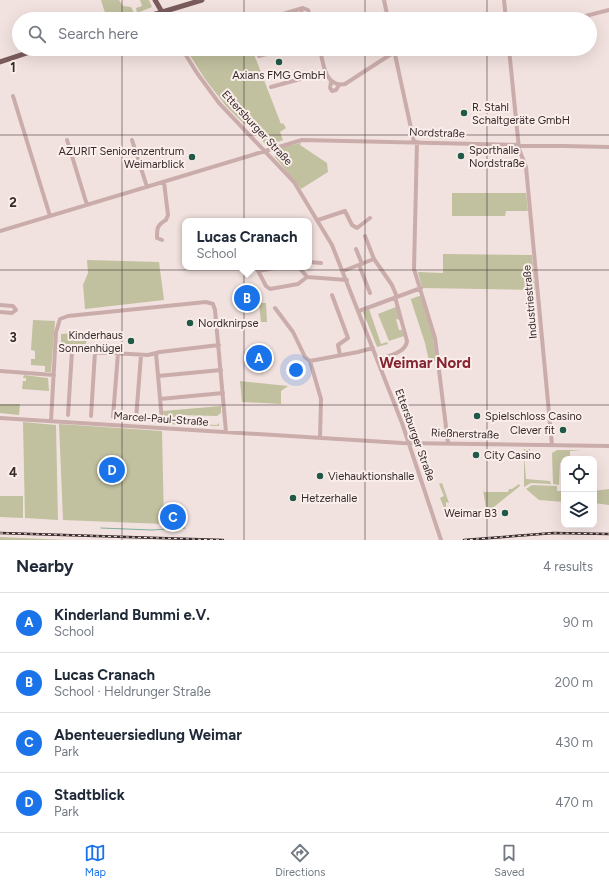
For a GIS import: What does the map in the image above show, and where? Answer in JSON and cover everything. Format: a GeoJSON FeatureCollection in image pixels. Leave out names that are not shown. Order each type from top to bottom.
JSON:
{"type":"FeatureCollection","features":[{"type":"Feature","properties":{"kind":"main road"},"geometry":{"type":"LineString","coordinates":[[155,0],[162,12],[202,0]]}},
{"type":"Feature","properties":{"kind":"main road"},"geometry":{"type":"LineString","coordinates":[[0,62],[18,56]]}},
{"type":"Feature","properties":{"kind":"street"},"geometry":{"type":"LineString","coordinates":[[384,0],[387,12]]}},
{"type":"Feature","properties":{"kind":"street"},"geometry":{"type":"LineString","coordinates":[[504,0],[505,12]]}},
{"type":"Feature","properties":{"kind":"street"},"geometry":{"type":"LineString","coordinates":[[290,12],[301,9],[302,12]]}},
{"type":"Feature","properties":{"kind":"street"},"geometry":{"type":"LineString","coordinates":[[597,13],[609,10]]}},
{"type":"Feature","properties":{"kind":"street","name":"Ettersburger Straße"},"geometry":{"type":"LineString","coordinates":[[186,56],[219,103],[266,151],[297,186],[336,253],[344,270],[409,442],[441,540]]}},
{"type":"Feature","properties":{"kind":"street"},"geometry":{"type":"LineString","coordinates":[[322,56],[326,72],[331,82],[330,88],[335,90],[339,85]]}},
{"type":"Feature","properties":{"kind":"street"},"geometry":{"type":"LineString","coordinates":[[331,82],[339,85],[345,84],[385,56]]}},
{"type":"Feature","properties":{"kind":"street"},"geometry":{"type":"LineString","coordinates":[[395,56],[415,142],[414,269],[435,338],[448,443]]}},
{"type":"Feature","properties":{"kind":"street","name":"Industriestraße"},"geometry":{"type":"LineString","coordinates":[[510,56],[519,144],[523,158],[528,193],[552,445]]}},
{"type":"Feature","properties":{"kind":"street"},"geometry":{"type":"LineString","coordinates":[[271,88],[326,72]]}},
{"type":"Feature","properties":{"kind":"street"},"geometry":{"type":"LineString","coordinates":[[13,96],[50,216]]}},
{"type":"Feature","properties":{"kind":"street"},"geometry":{"type":"LineString","coordinates":[[67,140],[87,205]]}},
{"type":"Feature","properties":{"kind":"street"},"geometry":{"type":"LineString","coordinates":[[132,140],[147,187]]}},
{"type":"Feature","properties":{"kind":"street","name":"Nordstraße"},"geometry":{"type":"LineString","coordinates":[[0,231],[302,140],[609,147]]}},
{"type":"Feature","properties":{"kind":"street","name":"Industriestraße"},"geometry":{"type":"LineString","coordinates":[[523,158],[524,148],[526,145]]}},
{"type":"Feature","properties":{"kind":"street"},"geometry":{"type":"LineString","coordinates":[[162,240],[157,238],[156,228],[159,224],[166,220],[168,215],[164,182]]}},
{"type":"Feature","properties":{"kind":"street"},"geometry":{"type":"LineString","coordinates":[[318,220],[345,211],[352,225],[357,228],[370,218]]}},
{"type":"Feature","properties":{"kind":"street"},"geometry":{"type":"LineString","coordinates":[[365,236],[374,259],[392,285],[406,338],[406,346],[403,350],[378,360]]}},
{"type":"Feature","properties":{"kind":"street"},"geometry":{"type":"LineString","coordinates":[[356,249],[370,293]]}},
{"type":"Feature","properties":{"kind":"street"},"geometry":{"type":"LineString","coordinates":[[344,270],[374,259]]}},
{"type":"Feature","properties":{"kind":"street"},"geometry":{"type":"LineString","coordinates":[[312,262],[321,263]]}},
{"type":"Feature","properties":{"kind":"street"},"geometry":{"type":"LineString","coordinates":[[258,270],[266,286],[270,289],[298,284],[307,277],[347,280]]}},
{"type":"Feature","properties":{"kind":"street"},"geometry":{"type":"LineString","coordinates":[[301,270],[307,277]]}},
{"type":"Feature","properties":{"kind":"street"},"geometry":{"type":"LineString","coordinates":[[359,311],[421,288]]}},
{"type":"Feature","properties":{"kind":"street"},"geometry":{"type":"LineString","coordinates":[[332,295],[348,338],[338,345],[340,355]]}},
{"type":"Feature","properties":{"kind":"street"},"geometry":{"type":"LineString","coordinates":[[51,421],[57,324],[60,319],[65,316],[206,302],[213,304],[215,307],[226,432]]}},
{"type":"Feature","properties":{"kind":"street"},"geometry":{"type":"LineString","coordinates":[[0,305],[13,306],[16,310],[12,313],[0,312]]}},
{"type":"Feature","properties":{"kind":"street"},"geometry":{"type":"LineString","coordinates":[[275,308],[293,332],[305,358],[310,361],[321,399],[320,438]]}},
{"type":"Feature","properties":{"kind":"street"},"geometry":{"type":"LineString","coordinates":[[55,350],[140,355],[219,345]]}},
{"type":"Feature","properties":{"kind":"street"},"geometry":{"type":"LineString","coordinates":[[310,361],[373,348]]}},
{"type":"Feature","properties":{"kind":"street"},"geometry":{"type":"LineString","coordinates":[[68,415],[72,351]]}},
{"type":"Feature","properties":{"kind":"street"},"geometry":{"type":"LineString","coordinates":[[91,416],[95,352]]}},
{"type":"Feature","properties":{"kind":"street","name":"Marcel-Paul-Straße"},"geometry":{"type":"LineString","coordinates":[[113,417],[118,353]]}},
{"type":"Feature","properties":{"kind":"street"},"geometry":{"type":"LineString","coordinates":[[156,353],[162,421]]}},
{"type":"Feature","properties":{"kind":"street","name":"Marcel-Paul-Straße"},"geometry":{"type":"LineString","coordinates":[[136,419],[140,355]]}},
{"type":"Feature","properties":{"kind":"street"},"geometry":{"type":"LineString","coordinates":[[158,376],[221,370]]}},
{"type":"Feature","properties":{"kind":"street"},"geometry":{"type":"LineString","coordinates":[[0,371],[54,375]]}},
{"type":"Feature","properties":{"kind":"street"},"geometry":{"type":"LineString","coordinates":[[160,399],[223,393]]}},
{"type":"Feature","properties":{"kind":"street","name":"Marcel-Paul-Straße"},"geometry":{"type":"LineString","coordinates":[[0,418],[320,438]]}},
{"type":"Feature","properties":{"kind":"street","name":"Rießnerstraße"},"geometry":{"type":"LineString","coordinates":[[320,438],[409,442],[609,446]]}},
{"type":"Feature","properties":{"kind":"green space"},"geometry":{"type":"Polygon","coordinates":[[[101,0],[119,0],[123,6],[131,7],[134,12],[105,12],[101,0]]]}},
{"type":"Feature","properties":{"kind":"green space"},"geometry":{"type":"Polygon","coordinates":[[[140,0],[149,0],[152,7],[137,12],[136,8],[142,6],[140,0]]]}},
{"type":"Feature","properties":{"kind":"green space"},"geometry":{"type":"Polygon","coordinates":[[[190,56],[255,56],[281,124],[283,123],[286,128],[280,132],[283,140],[266,145],[249,126],[243,123],[226,106],[205,79],[190,56]]]}},
{"type":"Feature","properties":{"kind":"green space"},"geometry":{"type":"Polygon","coordinates":[[[301,143],[300,145],[327,163],[328,172],[301,189],[275,157],[275,151],[279,148],[301,143]]]}},
{"type":"Feature","properties":{"kind":"green space"},"geometry":{"type":"Polygon","coordinates":[[[452,193],[526,193],[528,211],[506,211],[505,216],[452,216],[452,193]]]}},
{"type":"Feature","properties":{"kind":"green space"},"geometry":{"type":"Polygon","coordinates":[[[443,254],[532,255],[535,290],[422,288],[418,272],[443,273],[443,254]]]}},
{"type":"Feature","properties":{"kind":"green space"},"geometry":{"type":"Polygon","coordinates":[[[87,260],[159,262],[164,300],[85,309],[83,285],[88,273],[87,260]]]}},
{"type":"Feature","properties":{"kind":"green space"},"geometry":{"type":"Polygon","coordinates":[[[419,296],[422,297],[433,337],[436,361],[429,361],[425,343],[410,297],[411,299],[419,296]]]}},
{"type":"Feature","properties":{"kind":"green space"},"geometry":{"type":"Polygon","coordinates":[[[259,303],[266,303],[267,322],[261,322],[259,303]]]}},
{"type":"Feature","properties":{"kind":"green space"},"geometry":{"type":"Polygon","coordinates":[[[396,307],[400,320],[396,319],[399,330],[402,330],[404,336],[389,341],[378,314],[396,307]]]}},
{"type":"Feature","properties":{"kind":"green space"},"geometry":{"type":"Polygon","coordinates":[[[369,309],[381,344],[387,342],[388,344],[377,347],[363,312],[369,309]]]}},
{"type":"Feature","properties":{"kind":"green space"},"geometry":{"type":"Polygon","coordinates":[[[33,320],[55,321],[51,372],[45,372],[45,366],[31,365],[31,359],[35,359],[35,351],[31,350],[33,320]]]}},
{"type":"Feature","properties":{"kind":"green space"},"geometry":{"type":"Polygon","coordinates":[[[87,332],[86,344],[61,344],[61,334],[87,332]]]}},
{"type":"Feature","properties":{"kind":"green space"},"geometry":{"type":"Polygon","coordinates":[[[24,375],[48,378],[49,391],[22,389],[23,381],[26,381],[26,378],[23,378],[24,375]]]}},
{"type":"Feature","properties":{"kind":"green space"},"geometry":{"type":"Polygon","coordinates":[[[240,381],[288,386],[281,391],[281,404],[242,402],[240,381]]]}},
{"type":"Feature","properties":{"kind":"green space"},"geometry":{"type":"Polygon","coordinates":[[[0,404],[20,404],[19,415],[0,413],[0,404]]]}},
{"type":"Feature","properties":{"kind":"green space"},"geometry":{"type":"Polygon","coordinates":[[[221,406],[221,413],[217,416],[164,416],[163,411],[221,406]]]}},
{"type":"Feature","properties":{"kind":"green space"},"geometry":{"type":"Polygon","coordinates":[[[167,419],[167,422],[217,425],[219,423],[219,426],[165,424],[164,422],[167,419]]]}},
{"type":"Feature","properties":{"kind":"green space"},"geometry":{"type":"Polygon","coordinates":[[[23,422],[56,425],[58,520],[25,518],[23,422]]]}},
{"type":"Feature","properties":{"kind":"green space"},"geometry":{"type":"Polygon","coordinates":[[[59,424],[162,431],[164,524],[63,520],[59,424]]]}},
{"type":"Feature","properties":{"kind":"green space"},"geometry":{"type":"Polygon","coordinates":[[[524,449],[530,449],[530,454],[524,454],[524,449]]]}},
{"type":"Feature","properties":{"kind":"green space"},"geometry":{"type":"Polygon","coordinates":[[[557,450],[582,450],[570,451],[570,456],[561,456],[559,485],[553,484],[552,453],[557,450]]]}},
{"type":"Feature","properties":{"kind":"green space"},"geometry":{"type":"Polygon","coordinates":[[[524,454],[526,479],[550,481],[551,484],[531,483],[524,487],[524,454]]]}},
{"type":"Feature","properties":{"kind":"green space"},"geometry":{"type":"Polygon","coordinates":[[[442,483],[449,503],[446,502],[446,507],[444,508],[440,498],[444,496],[439,484],[442,483]]]}},
{"type":"Feature","properties":{"kind":"green space"},"geometry":{"type":"Polygon","coordinates":[[[519,484],[520,486],[487,514],[483,490],[484,492],[508,492],[509,489],[512,489],[519,484]]]}},
{"type":"Feature","properties":{"kind":"green space"},"geometry":{"type":"Polygon","coordinates":[[[532,485],[557,486],[557,491],[561,491],[561,502],[539,500],[526,489],[532,485]]]}},
{"type":"Feature","properties":{"kind":"green space"},"geometry":{"type":"Polygon","coordinates":[[[609,489],[609,505],[597,503],[597,491],[609,489]]]}},
{"type":"Feature","properties":{"kind":"green space"},"geometry":{"type":"Polygon","coordinates":[[[0,496],[23,496],[23,518],[0,517],[0,496]]]}},
{"type":"Feature","properties":{"kind":"green space"},"geometry":{"type":"Polygon","coordinates":[[[0,537],[65,540],[0,540],[0,537]]]}},
{"type":"Feature","properties":{"kind":"waterway"},"geometry":{"type":"LineString","coordinates":[[101,528],[152,530],[185,528]]}},
{"type":"Feature","properties":{"kind":"railway"},"geometry":{"type":"LineString","coordinates":[[0,533],[223,540]]}},
{"type":"Feature","properties":{"kind":"railway"},"geometry":{"type":"LineString","coordinates":[[464,540],[554,533],[609,534]]}},
{"type":"Feature","properties":{"kind":"place","name":"Axians FMG GmbH"},"geometry":{"type":"Point","coordinates":[279,62]}},
{"type":"Feature","properties":{"kind":"place","name":"R. Stahl Schaltgeräte GmbH"},"geometry":{"type":"Point","coordinates":[464,113]}},
{"type":"Feature","properties":{"kind":"place","name":"Sporthalle Nordstraße"},"geometry":{"type":"Point","coordinates":[461,156]}},
{"type":"Feature","properties":{"kind":"place","name":"AZURIT Seniorenzentrum Weimarblick"},"geometry":{"type":"Point","coordinates":[192,157]}},
{"type":"Feature","properties":{"kind":"place","name":"Lucas Cranach"},"geometry":{"type":"Point","coordinates":[247,298]}},
{"type":"Feature","properties":{"kind":"place","name":"Nordknirpse"},"geometry":{"type":"Point","coordinates":[190,323]}},
{"type":"Feature","properties":{"kind":"place","name":"Kinderhaus Sonnenhügel"},"geometry":{"type":"Point","coordinates":[131,341]}},
{"type":"Feature","properties":{"kind":"place","name":"Kinderland Bummi e.V."},"geometry":{"type":"Point","coordinates":[259,358]}},
{"type":"Feature","properties":{"kind":"place","name":"Spielschloss Casino"},"geometry":{"type":"Point","coordinates":[477,416]}},
{"type":"Feature","properties":{"kind":"place","name":"Clever fit"},"geometry":{"type":"Point","coordinates":[563,430]}},
{"type":"Feature","properties":{"kind":"place","name":"City Casino"},"geometry":{"type":"Point","coordinates":[476,455]}},
{"type":"Feature","properties":{"kind":"place","name":"Stadtblick"},"geometry":{"type":"Point","coordinates":[112,470]}},
{"type":"Feature","properties":{"kind":"place","name":"Viehauktionshalle"},"geometry":{"type":"Point","coordinates":[320,476]}},
{"type":"Feature","properties":{"kind":"place","name":"Hetzerhalle"},"geometry":{"type":"Point","coordinates":[293,498]}},
{"type":"Feature","properties":{"kind":"place","name":"Weimar B3"},"geometry":{"type":"Point","coordinates":[505,513]}},
{"type":"Feature","properties":{"kind":"place","name":"Abenteuersiedlung Weimar"},"geometry":{"type":"Point","coordinates":[173,517]}},
{"type":"Feature","properties":{"kind":"district","name":"Weimar Nord"},"geometry":{"type":"Point","coordinates":[425,363]}}]}
